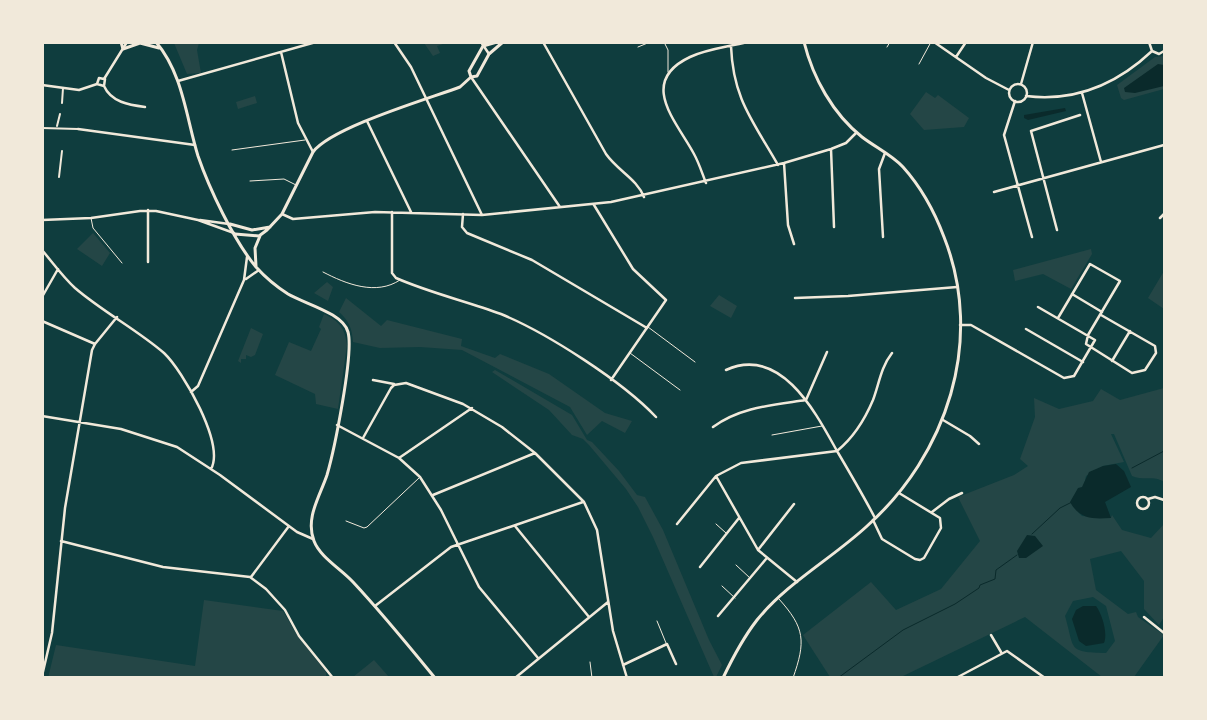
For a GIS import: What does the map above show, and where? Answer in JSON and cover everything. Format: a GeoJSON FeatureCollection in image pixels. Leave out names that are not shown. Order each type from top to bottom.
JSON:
{"type":"FeatureCollection","features":[{"type":"Feature","properties":{"kind":"street"},"geometry":{"type":"LineString","coordinates":[[121,42],[123,49]]}},
{"type":"Feature","properties":{"kind":"street"},"geometry":{"type":"LineString","coordinates":[[104,86],[104,78],[127,42]]}},
{"type":"Feature","properties":{"kind":"street"},"geometry":{"type":"LineString","coordinates":[[178,81],[316,42]]}},
{"type":"Feature","properties":{"kind":"street"},"geometry":{"type":"LineString","coordinates":[[394,42],[408,61],[482,215]]}},
{"type":"Feature","properties":{"kind":"street"},"geometry":{"type":"LineString","coordinates":[[482,44],[497,42]]}},
{"type":"Feature","properties":{"kind":"street"},"geometry":{"type":"LineString","coordinates":[[257,268],[255,248],[261,235],[282,214],[313,152],[324,141],[367,120],[460,87],[471,77],[477,76],[490,54],[502,42]]}},
{"type":"Feature","properties":{"kind":"street"},"geometry":{"type":"LineString","coordinates":[[543,42],[606,154],[615,167],[637,183],[644,197]]}},
{"type":"Feature","properties":{"kind":"street"},"geometry":{"type":"LineString","coordinates":[[706,183],[694,153],[666,106],[663,93],[668,76],[690,57],[746,42]]}},
{"type":"Feature","properties":{"kind":"street"},"geometry":{"type":"LineString","coordinates":[[724,678],[744,638],[757,620],[778,598],[874,519],[898,492],[931,445],[943,420],[957,372],[960,325],[957,287],[944,237],[928,202],[904,168],[856,133],[839,115],[824,92],[804,42]]}},
{"type":"Feature","properties":{"kind":"street"},"geometry":{"type":"LineString","coordinates":[[932,42],[994,84],[1009,90]]}},
{"type":"Feature","properties":{"kind":"street"},"geometry":{"type":"LineString","coordinates":[[956,57],[966,42]]}},
{"type":"Feature","properties":{"kind":"street"},"geometry":{"type":"LineString","coordinates":[[1020,84],[1033,42]]}},
{"type":"Feature","properties":{"kind":"street"},"geometry":{"type":"LineString","coordinates":[[1150,42],[1152,51]]}},
{"type":"Feature","properties":{"kind":"street"},"geometry":{"type":"LineString","coordinates":[[123,49],[140,43],[158,45],[178,81],[204,171],[235,234],[257,268],[288,294],[341,320],[346,327],[349,344],[338,425],[327,475],[312,515],[313,539]]}},
{"type":"Feature","properties":{"kind":"street"},"geometry":{"type":"LineString","coordinates":[[482,44],[490,54]]}},
{"type":"Feature","properties":{"kind":"street"},"geometry":{"type":"LineString","coordinates":[[482,44],[469,71],[471,77],[560,207]]}},
{"type":"Feature","properties":{"kind":"street"},"geometry":{"type":"LineString","coordinates":[[731,46],[734,82],[739,96],[778,165]]}},
{"type":"Feature","properties":{"kind":"street"},"geometry":{"type":"LineString","coordinates":[[1026,96],[1053,98],[1082,93],[1120,77],[1152,51]]}},
{"type":"Feature","properties":{"kind":"street"},"geometry":{"type":"LineString","coordinates":[[1152,51],[1159,54],[1164,51]]}},
{"type":"Feature","properties":{"kind":"street"},"geometry":{"type":"LineString","coordinates":[[281,52],[292,101],[305,140],[313,152]]}},
{"type":"Feature","properties":{"kind":"street"},"geometry":{"type":"LineString","coordinates":[[97,84],[98,78],[104,78]]}},
{"type":"Feature","properties":{"kind":"street"},"geometry":{"type":"LineString","coordinates":[[42,84],[79,90],[90,88],[97,84],[104,86],[112,96],[121,102],[145,108]]}},
{"type":"Feature","properties":{"kind":"street"},"geometry":{"type":"LineString","coordinates":[[1015,102],[1009,96],[1009,90],[1014,85],[1020,84]]}},
{"type":"Feature","properties":{"kind":"street"},"geometry":{"type":"LineString","coordinates":[[1015,102],[1022,101],[1026,96],[1026,90],[1020,84]]}},
{"type":"Feature","properties":{"kind":"street"},"geometry":{"type":"LineString","coordinates":[[62,102],[64,88]]}},
{"type":"Feature","properties":{"kind":"street"},"geometry":{"type":"LineString","coordinates":[[1082,93],[1101,162]]}},
{"type":"Feature","properties":{"kind":"street"},"geometry":{"type":"LineString","coordinates":[[1015,102],[1004,135],[1032,237]]}},
{"type":"Feature","properties":{"kind":"street"},"geometry":{"type":"LineString","coordinates":[[57,128],[60,114]]}},
{"type":"Feature","properties":{"kind":"street"},"geometry":{"type":"LineString","coordinates":[[1057,230],[1032,131],[1080,115]]}},
{"type":"Feature","properties":{"kind":"street"},"geometry":{"type":"LineString","coordinates":[[367,120],[410,212]]}},
{"type":"Feature","properties":{"kind":"street"},"geometry":{"type":"LineString","coordinates":[[42,128],[78,129],[195,145]]}},
{"type":"Feature","properties":{"kind":"street"},"geometry":{"type":"LineString","coordinates":[[282,214],[293,219],[327,214],[392,212],[482,215],[644,197],[778,165],[831,149],[846,142],[856,133]]}},
{"type":"Feature","properties":{"kind":"street"},"geometry":{"type":"LineString","coordinates":[[994,192],[1164,145]]}},
{"type":"Feature","properties":{"kind":"street"},"geometry":{"type":"LineString","coordinates":[[831,149],[834,227]]}},
{"type":"Feature","properties":{"kind":"street"},"geometry":{"type":"LineString","coordinates":[[59,177],[62,151]]}},
{"type":"Feature","properties":{"kind":"street"},"geometry":{"type":"LineString","coordinates":[[883,237],[880,169],[885,154]]}},
{"type":"Feature","properties":{"kind":"street"},"geometry":{"type":"LineString","coordinates":[[784,163],[788,225],[794,244]]}},
{"type":"Feature","properties":{"kind":"street"},"geometry":{"type":"LineString","coordinates":[[593,204],[633,269],[666,300],[611,380]]}},
{"type":"Feature","properties":{"kind":"street"},"geometry":{"type":"LineString","coordinates":[[42,220],[91,218],[148,210],[230,224],[252,230],[271,227]]}},
{"type":"Feature","properties":{"kind":"street"},"geometry":{"type":"LineString","coordinates":[[148,210],[148,262]]}},
{"type":"Feature","properties":{"kind":"street"},"geometry":{"type":"LineString","coordinates":[[392,212],[392,273],[400,280],[517,322],[560,345],[611,380],[656,417]]}},
{"type":"Feature","properties":{"kind":"street"},"geometry":{"type":"LineString","coordinates":[[463,214],[462,227],[467,233],[532,260],[647,327]]}},
{"type":"Feature","properties":{"kind":"street"},"geometry":{"type":"LineString","coordinates":[[1160,218],[1164,214]]}},
{"type":"Feature","properties":{"kind":"street"},"geometry":{"type":"LineString","coordinates":[[198,220],[235,234],[261,235]]}},
{"type":"Feature","properties":{"kind":"street"},"geometry":{"type":"LineString","coordinates":[[42,250],[77,289],[165,354],[190,392],[208,428],[215,456],[211,469]]}},
{"type":"Feature","properties":{"kind":"street"},"geometry":{"type":"LineString","coordinates":[[190,392],[198,386],[244,280],[247,255]]}},
{"type":"Feature","properties":{"kind":"street"},"geometry":{"type":"LineString","coordinates":[[1058,318],[1072,294],[1090,264],[1120,281],[1102,313],[1088,335],[1086,344],[1132,373],[1145,370],[1156,353],[1156,346],[1130,331],[1102,313],[1072,294]]}},
{"type":"Feature","properties":{"kind":"street"},"geometry":{"type":"LineString","coordinates":[[244,280],[257,268]]}},
{"type":"Feature","properties":{"kind":"street"},"geometry":{"type":"LineString","coordinates":[[42,297],[58,269]]}},
{"type":"Feature","properties":{"kind":"street"},"geometry":{"type":"LineString","coordinates":[[795,298],[848,296],[957,287]]}},
{"type":"Feature","properties":{"kind":"street"},"geometry":{"type":"LineString","coordinates":[[960,325],[971,325],[1064,378],[1074,376],[1095,340],[1038,307]]}},
{"type":"Feature","properties":{"kind":"street"},"geometry":{"type":"LineString","coordinates":[[42,676],[52,633],[61,541],[78,422],[95,344],[117,317]]}},
{"type":"Feature","properties":{"kind":"street"},"geometry":{"type":"LineString","coordinates":[[42,321],[95,344]]}},
{"type":"Feature","properties":{"kind":"street"},"geometry":{"type":"LineString","coordinates":[[1026,329],[1083,362]]}},
{"type":"Feature","properties":{"kind":"street"},"geometry":{"type":"LineString","coordinates":[[1112,361],[1130,331]]}},
{"type":"Feature","properties":{"kind":"street"},"geometry":{"type":"LineString","coordinates":[[806,400],[827,352]]}},
{"type":"Feature","properties":{"kind":"street"},"geometry":{"type":"LineString","coordinates":[[677,524],[716,476],[740,463],[837,451],[846,443],[859,425],[872,402],[884,363],[892,353]]}},
{"type":"Feature","properties":{"kind":"street"},"geometry":{"type":"LineString","coordinates":[[726,370],[748,365],[759,366],[778,374],[798,389],[837,451],[874,519],[882,539],[920,560],[924,558],[942,528],[940,518],[898,492]]}},
{"type":"Feature","properties":{"kind":"street"},"geometry":{"type":"LineString","coordinates":[[373,380],[394,384],[411,384],[472,408],[502,427],[535,453],[584,502],[597,530],[613,631],[627,678]]}},
{"type":"Feature","properties":{"kind":"street"},"geometry":{"type":"LineString","coordinates":[[363,438],[394,384]]}},
{"type":"Feature","properties":{"kind":"street"},"geometry":{"type":"LineString","coordinates":[[713,427],[732,415],[753,408],[806,400]]}},
{"type":"Feature","properties":{"kind":"street"},"geometry":{"type":"LineString","coordinates":[[399,458],[472,408]]}},
{"type":"Feature","properties":{"kind":"street"},"geometry":{"type":"LineString","coordinates":[[42,416],[121,429],[165,442],[182,450],[211,469],[289,526],[313,539],[322,553],[348,576],[435,678]]}},
{"type":"Feature","properties":{"kind":"street"},"geometry":{"type":"LineString","coordinates":[[943,420],[970,436],[979,444]]}},
{"type":"Feature","properties":{"kind":"street"},"geometry":{"type":"LineString","coordinates":[[338,425],[399,458],[420,477],[433,496],[479,587],[538,658]]}},
{"type":"Feature","properties":{"kind":"street"},"geometry":{"type":"LineString","coordinates":[[433,496],[535,453]]}},
{"type":"Feature","properties":{"kind":"street"},"geometry":{"type":"LineString","coordinates":[[716,476],[758,550],[766,559],[797,582]]}},
{"type":"Feature","properties":{"kind":"street"},"geometry":{"type":"LineString","coordinates":[[932,512],[949,499],[962,493]]}},
{"type":"Feature","properties":{"kind":"street"},"geometry":{"type":"LineString","coordinates":[[1148,499],[1148,507],[1142,509],[1138,507],[1137,501],[1140,498],[1145,497],[1148,499],[1155,497],[1164,500]]}},
{"type":"Feature","properties":{"kind":"street"},"geometry":{"type":"LineString","coordinates":[[375,606],[451,547],[584,502]]}},
{"type":"Feature","properties":{"kind":"street"},"geometry":{"type":"LineString","coordinates":[[758,550],[794,504]]}},
{"type":"Feature","properties":{"kind":"street"},"geometry":{"type":"LineString","coordinates":[[700,567],[739,518]]}},
{"type":"Feature","properties":{"kind":"street"},"geometry":{"type":"LineString","coordinates":[[250,577],[289,526]]}},
{"type":"Feature","properties":{"kind":"street"},"geometry":{"type":"LineString","coordinates":[[515,526],[589,617]]}},
{"type":"Feature","properties":{"kind":"street"},"geometry":{"type":"LineString","coordinates":[[61,541],[162,567],[250,577],[266,589],[285,610],[300,636],[333,678]]}},
{"type":"Feature","properties":{"kind":"street"},"geometry":{"type":"LineString","coordinates":[[718,616],[766,559]]}},
{"type":"Feature","properties":{"kind":"street"},"geometry":{"type":"LineString","coordinates":[[515,678],[608,602]]}},
{"type":"Feature","properties":{"kind":"street"},"geometry":{"type":"LineString","coordinates":[[1144,617],[1164,633]]}},
{"type":"Feature","properties":{"kind":"street"},"geometry":{"type":"LineString","coordinates":[[991,635],[1001,652]]}},
{"type":"Feature","properties":{"kind":"street"},"geometry":{"type":"LineString","coordinates":[[623,665],[667,644],[676,664]]}},
{"type":"Feature","properties":{"kind":"street"},"geometry":{"type":"LineString","coordinates":[[956,678],[1001,652],[1011,652],[1045,678]]}},
{"type":"Feature","properties":{"kind":"lane"},"geometry":{"type":"LineString","coordinates":[[638,47],[650,42]]}},
{"type":"Feature","properties":{"kind":"lane"},"geometry":{"type":"LineString","coordinates":[[664,42],[668,50],[668,76]]}},
{"type":"Feature","properties":{"kind":"lane"},"geometry":{"type":"LineString","coordinates":[[887,47],[890,42]]}},
{"type":"Feature","properties":{"kind":"lane"},"geometry":{"type":"LineString","coordinates":[[919,64],[932,42]]}},
{"type":"Feature","properties":{"kind":"lane"},"geometry":{"type":"LineString","coordinates":[[232,150],[305,140]]}},
{"type":"Feature","properties":{"kind":"lane"},"geometry":{"type":"LineString","coordinates":[[250,181],[284,179],[296,185]]}},
{"type":"Feature","properties":{"kind":"lane"},"geometry":{"type":"LineString","coordinates":[[91,218],[93,228],[122,263]]}},
{"type":"Feature","properties":{"kind":"lane"},"geometry":{"type":"LineString","coordinates":[[323,272],[371,289],[390,285],[400,280]]}},
{"type":"Feature","properties":{"kind":"lane"},"geometry":{"type":"LineString","coordinates":[[647,327],[695,362]]}},
{"type":"Feature","properties":{"kind":"lane"},"geometry":{"type":"LineString","coordinates":[[630,353],[680,390]]}},
{"type":"Feature","properties":{"kind":"lane"},"geometry":{"type":"LineString","coordinates":[[772,435],[823,426]]}},
{"type":"Feature","properties":{"kind":"lane"},"geometry":{"type":"LineString","coordinates":[[346,521],[364,528],[368,527],[420,477]]}},
{"type":"Feature","properties":{"kind":"lane"},"geometry":{"type":"LineString","coordinates":[[716,524],[726,533]]}},
{"type":"Feature","properties":{"kind":"lane"},"geometry":{"type":"LineString","coordinates":[[736,565],[750,579]]}},
{"type":"Feature","properties":{"kind":"lane"},"geometry":{"type":"LineString","coordinates":[[722,586],[735,598]]}},
{"type":"Feature","properties":{"kind":"lane"},"geometry":{"type":"LineString","coordinates":[[778,598],[797,621],[802,633],[802,645],[793,678]]}},
{"type":"Feature","properties":{"kind":"lane"},"geometry":{"type":"LineString","coordinates":[[657,621],[667,644]]}},
{"type":"Feature","properties":{"kind":"lane"},"geometry":{"type":"LineString","coordinates":[[590,662],[592,678]]}},
{"type":"Feature","properties":{"kind":"shaded area"},"geometry":{"type":"Polygon","coordinates":[[[174,43],[199,43],[197,50],[201,73],[187,74],[174,43]]]}},
{"type":"Feature","properties":{"kind":"shaded area"},"geometry":{"type":"Polygon","coordinates":[[[424,43],[446,43],[437,46],[440,53],[433,56],[424,43]]]}},
{"type":"Feature","properties":{"kind":"shaded area"},"geometry":{"type":"Polygon","coordinates":[[[1164,56],[1164,89],[1124,100],[1121,98],[1117,85],[1155,57],[1164,56]]]}},
{"type":"Feature","properties":{"kind":"shaded area"},"geometry":{"type":"Polygon","coordinates":[[[1158,64],[1164,65],[1164,86],[1135,93],[1125,92],[1124,88],[1158,64]]]}},
{"type":"Feature","properties":{"kind":"shaded area"},"geometry":{"type":"Polygon","coordinates":[[[926,92],[935,98],[938,95],[969,118],[964,127],[924,130],[910,114],[926,92]]]}},
{"type":"Feature","properties":{"kind":"shaded area"},"geometry":{"type":"Polygon","coordinates":[[[255,96],[257,103],[238,109],[236,102],[255,96]]]}},
{"type":"Feature","properties":{"kind":"shaded area"},"geometry":{"type":"Polygon","coordinates":[[[1065,108],[1066,111],[1028,120],[1024,118],[1024,115],[1065,108]]]}},
{"type":"Feature","properties":{"kind":"shaded area"},"geometry":{"type":"Polygon","coordinates":[[[93,233],[110,253],[102,266],[77,249],[93,233]]]}},
{"type":"Feature","properties":{"kind":"shaded area"},"geometry":{"type":"Polygon","coordinates":[[[1091,249],[1092,254],[1071,289],[1043,274],[1015,281],[1013,270],[1091,249]]]}},
{"type":"Feature","properties":{"kind":"shaded area"},"geometry":{"type":"Polygon","coordinates":[[[1164,271],[1164,309],[1148,298],[1164,271]]]}},
{"type":"Feature","properties":{"kind":"shaded area"},"geometry":{"type":"Polygon","coordinates":[[[327,282],[333,287],[328,301],[314,293],[327,282]]]}},
{"type":"Feature","properties":{"kind":"shaded area"},"geometry":{"type":"Polygon","coordinates":[[[719,295],[737,306],[731,318],[710,306],[719,295]]]}},
{"type":"Feature","properties":{"kind":"shaded area"},"geometry":{"type":"Polygon","coordinates":[[[346,298],[381,326],[387,320],[462,339],[461,346],[495,358],[500,354],[549,374],[605,413],[632,421],[625,433],[602,421],[587,435],[570,407],[462,350],[420,347],[380,348],[353,342],[349,325],[339,312],[346,298]]]}},
{"type":"Feature","properties":{"kind":"shaded area"},"geometry":{"type":"Polygon","coordinates":[[[324,314],[334,319],[343,330],[347,345],[338,409],[316,404],[315,394],[275,375],[289,342],[311,351],[321,329],[319,327],[324,314]]]}},
{"type":"Feature","properties":{"kind":"shaded area"},"geometry":{"type":"Polygon","coordinates":[[[251,328],[263,334],[255,355],[251,357],[246,355],[246,359],[241,359],[241,363],[238,361],[251,328]]]}},
{"type":"Feature","properties":{"kind":"shaded area"},"geometry":{"type":"Polygon","coordinates":[[[495,370],[572,415],[587,440],[592,442],[619,471],[637,495],[645,497],[663,530],[709,640],[722,665],[716,677],[714,677],[653,537],[638,507],[626,489],[583,439],[572,435],[549,410],[492,372],[495,370]]]}},
{"type":"Feature","properties":{"kind":"shaded area"},"geometry":{"type":"Polygon","coordinates":[[[1164,388],[1164,482],[1132,476],[1114,434],[1111,434],[1124,462],[1103,466],[1086,476],[1078,512],[1082,516],[1111,518],[1112,515],[1122,530],[1151,538],[1164,524],[1164,617],[1159,625],[1144,609],[1144,581],[1121,551],[1090,559],[1096,590],[1128,614],[1136,612],[1138,617],[1164,635],[1134,677],[1102,677],[1025,617],[901,677],[830,677],[803,635],[871,582],[896,610],[941,589],[980,541],[958,497],[1014,475],[1028,466],[1020,459],[1035,417],[1034,398],[1059,409],[1093,401],[1101,389],[1120,400],[1164,388]],[[1093,597],[1073,601],[1065,616],[1072,642],[1079,650],[1106,653],[1115,641],[1106,606],[1093,597]]]}},
{"type":"Feature","properties":{"kind":"shaded area"},"geometry":{"type":"Polygon","coordinates":[[[1116,464],[1124,471],[1131,487],[1105,502],[1111,518],[1093,518],[1078,512],[1070,502],[1078,488],[1082,487],[1089,472],[1103,466],[1116,464]]]}},
{"type":"Feature","properties":{"kind":"shaded area"},"geometry":{"type":"Polygon","coordinates":[[[1027,535],[1035,536],[1043,546],[1026,558],[1019,558],[1017,551],[1027,535]]]}},
{"type":"Feature","properties":{"kind":"shaded area"},"geometry":{"type":"Polygon","coordinates":[[[204,600],[283,611],[297,635],[326,672],[326,678],[48,678],[56,645],[195,666],[204,600]]]}},
{"type":"Feature","properties":{"kind":"shaded area"},"geometry":{"type":"Polygon","coordinates":[[[1083,606],[1096,606],[1098,609],[1105,629],[1104,643],[1086,646],[1079,641],[1072,619],[1076,610],[1083,606]]]}},
{"type":"Feature","properties":{"kind":"shaded area"},"geometry":{"type":"Polygon","coordinates":[[[374,660],[389,677],[353,677],[374,660]]]}},
{"type":"Feature","properties":{"kind":"waterway"},"geometry":{"type":"LineString","coordinates":[[1132,468],[1164,451]]}},
{"type":"Feature","properties":{"kind":"waterway"},"geometry":{"type":"LineString","coordinates":[[1032,534],[1060,508],[1072,502]]}},
{"type":"Feature","properties":{"kind":"waterway"},"geometry":{"type":"LineString","coordinates":[[838,678],[903,630],[955,604],[979,588],[980,585],[995,579],[996,570],[1017,555]]}}]}
